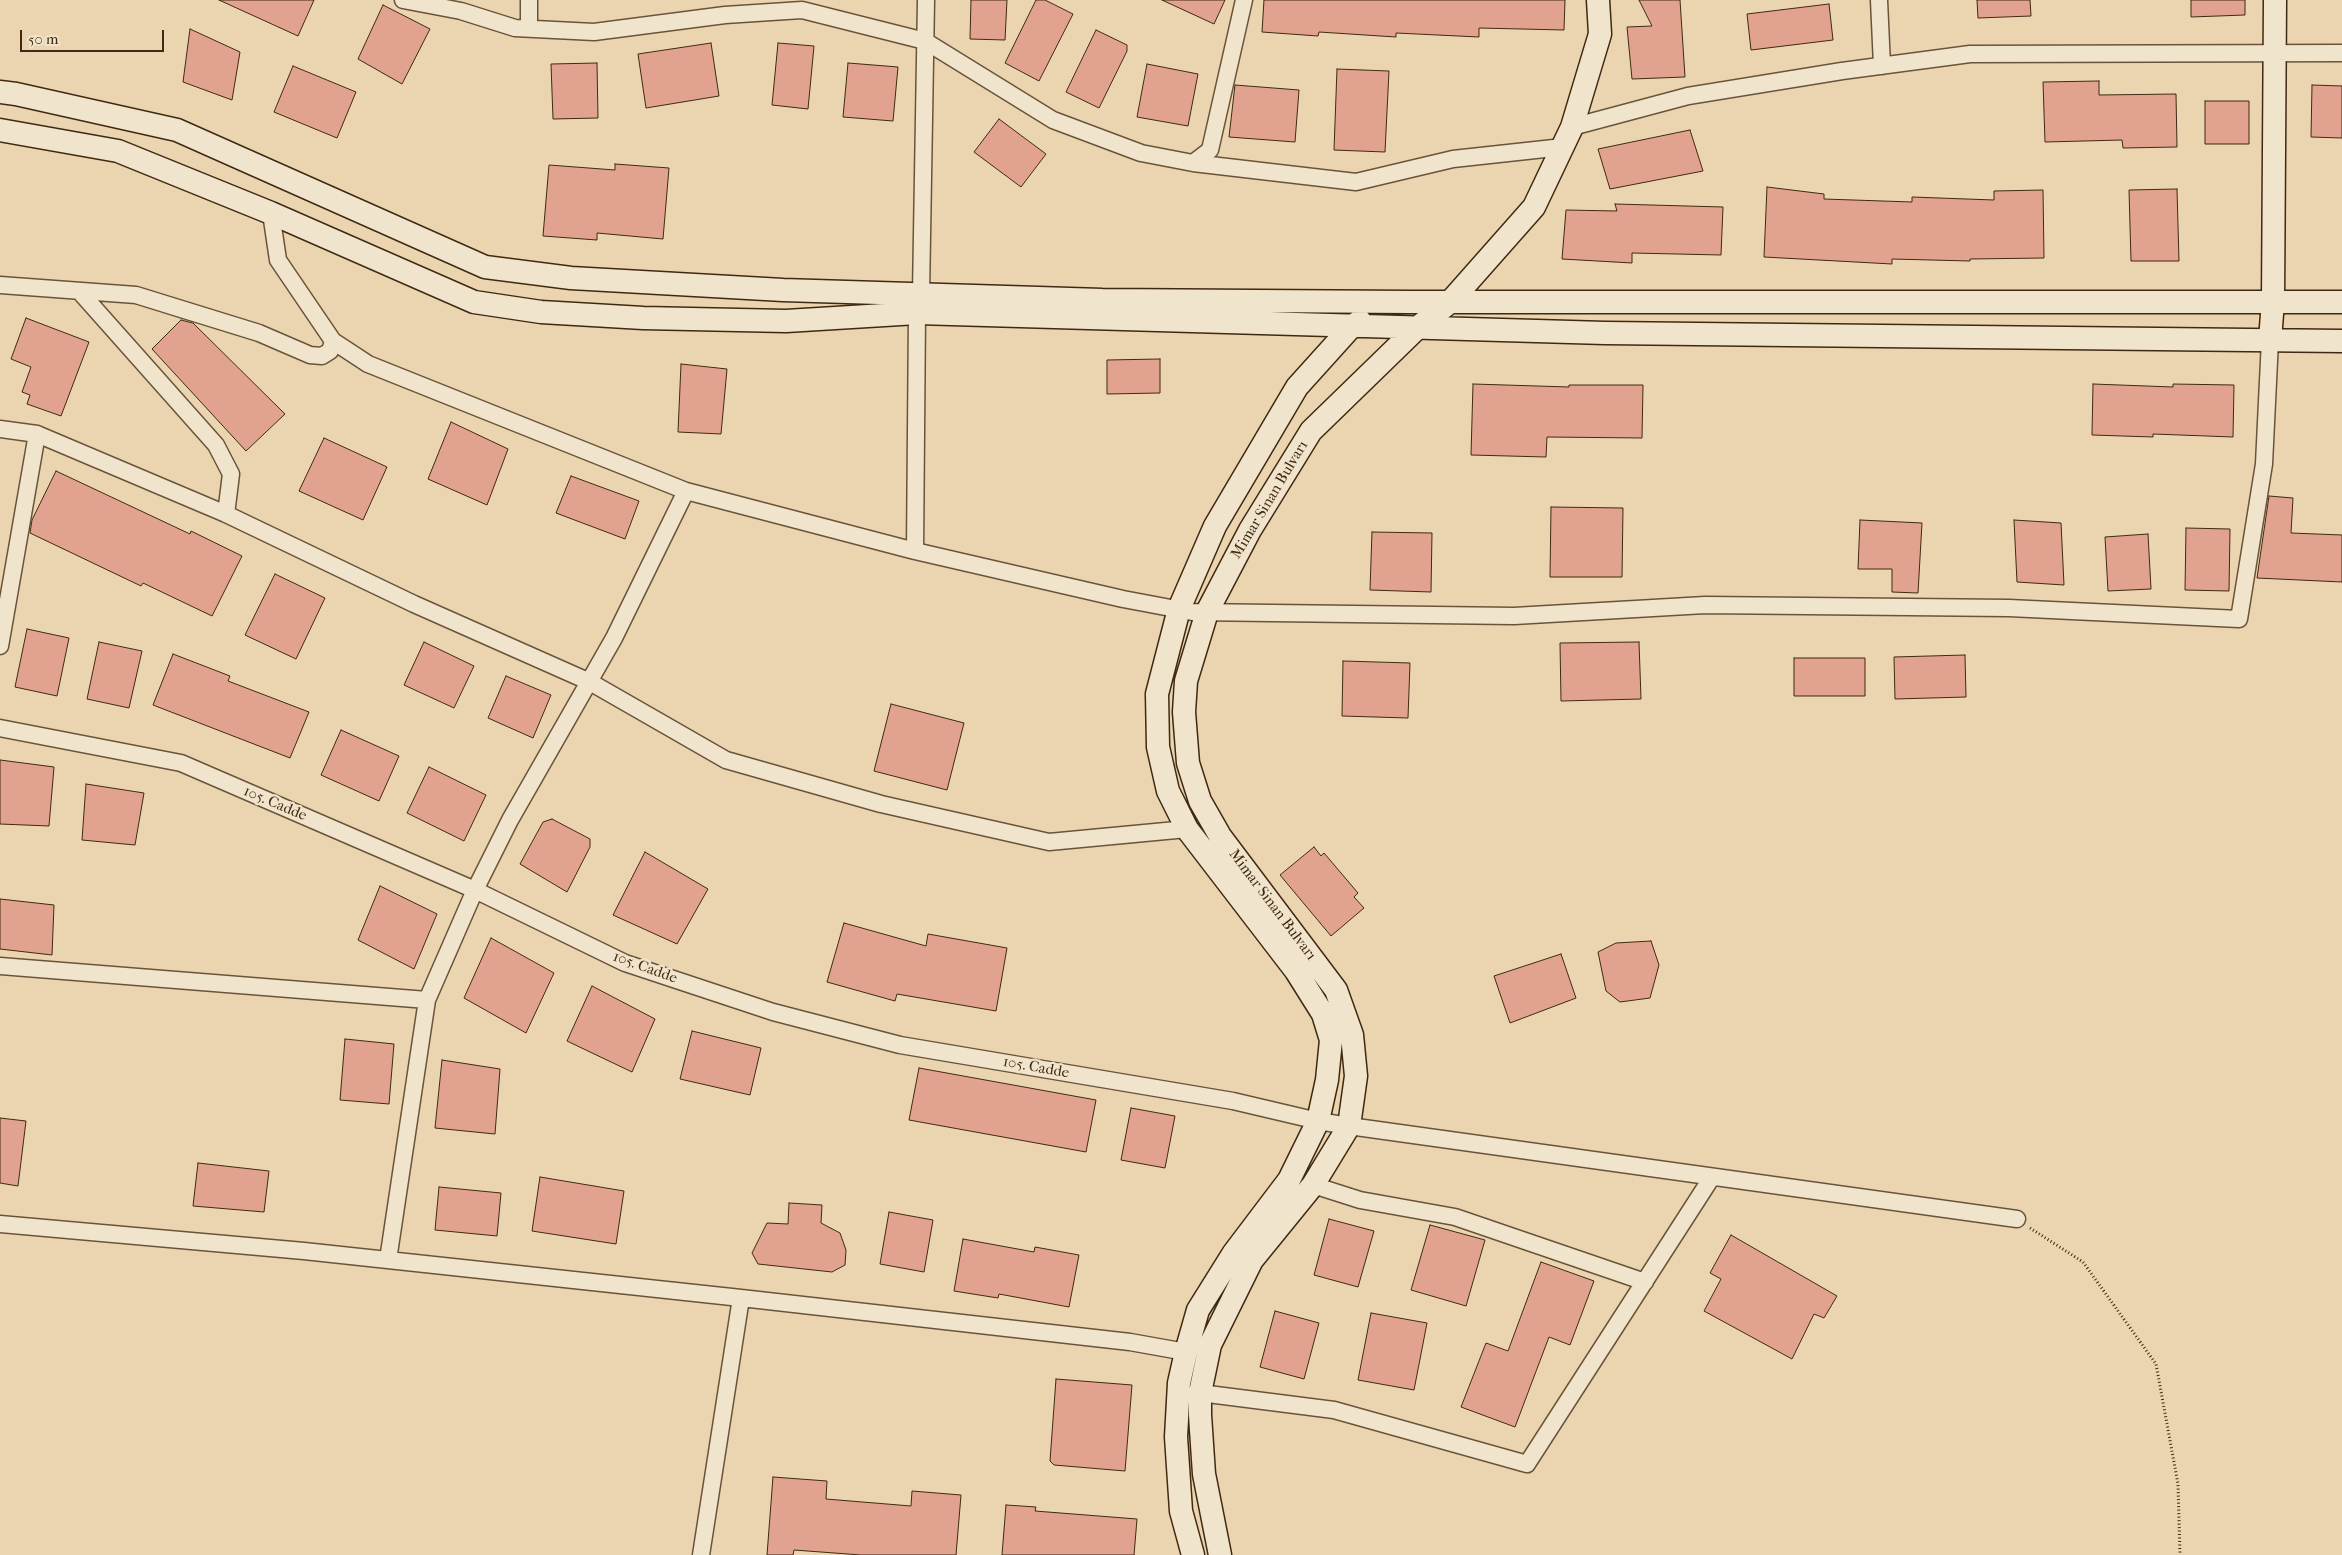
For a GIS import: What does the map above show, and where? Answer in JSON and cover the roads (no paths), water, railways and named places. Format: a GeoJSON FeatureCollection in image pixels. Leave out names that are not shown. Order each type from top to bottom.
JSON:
{"type":"FeatureCollection","features":[{"type":"Feature","properties":{"kind":"main road","name":"Mimar Sinan Bulvarı"},"geometry":{"type":"LineString","coordinates":[[1220,1555],[1204,1474],[1200,1394],[1210,1345],[1252,1260],[1313,1186],[1349,1126],[1356,1076],[1352,1035],[1336,990],[1220,836],[1200,802],[1188,763],[1184,712],[1186,681],[1206,612],[1250,530],[1311,431],[1417,328],[1450,302],[1534,207],[1568,137],[1600,34],[1598,0]]}},
{"type":"Feature","properties":{"kind":"main road"},"geometry":{"type":"LineString","coordinates":[[2270,340],[2273,301],[2275,0]]}},
{"type":"Feature","properties":{"kind":"main road"},"geometry":{"type":"LineString","coordinates":[[0,92],[178,130],[486,267],[581,278],[783,290],[919,303],[1352,326],[1605,333],[2342,341]]}},
{"type":"Feature","properties":{"kind":"main road"},"geometry":{"type":"LineString","coordinates":[[0,130],[118,151],[271,213],[474,302],[541,312],[643,318],[786,321],[919,303],[1102,300],[1394,302],[2342,302]]}},
{"type":"Feature","properties":{"kind":"main road","name":"Mimar Sinan Bulvarı"},"geometry":{"type":"LineString","coordinates":[[1193,1555],[1181,1511],[1176,1438],[1179,1383],[1186,1352],[1198,1310],[1233,1254],[1289,1180],[1318,1121],[1327,1080],[1331,1040],[1323,1014],[1296,971],[1187,828],[1168,792],[1158,747],[1157,694],[1179,609],[1215,526],[1297,387],[1352,326],[1394,302]]}},
{"type":"Feature","properties":{"kind":"street"},"geometry":{"type":"LineString","coordinates":[[402,0],[461,11],[515,28],[594,32],[724,15],[802,10],[925,41],[1053,120],[1141,153],[1193,163],[1356,182],[1453,159],[1568,137],[1688,96],[1970,54],[2342,53]]}},
{"type":"Feature","properties":{"kind":"street"},"geometry":{"type":"LineString","coordinates":[[529,0],[529,28]]}},
{"type":"Feature","properties":{"kind":"street"},"geometry":{"type":"LineString","coordinates":[[915,551],[926,0]]}},
{"type":"Feature","properties":{"kind":"street"},"geometry":{"type":"LineString","coordinates":[[1193,163],[1210,150],[1244,0]]}},
{"type":"Feature","properties":{"kind":"street"},"geometry":{"type":"LineString","coordinates":[[1879,0],[1882,66]]}},
{"type":"Feature","properties":{"kind":"street"},"geometry":{"type":"LineString","coordinates":[[271,213],[278,260],[333,341],[368,364],[686,492],[915,551],[1123,599],[1206,612],[1514,616],[1714,605],[2009,608],[2239,619],[2264,464],[2270,340]]}},
{"type":"Feature","properties":{"kind":"street"},"geometry":{"type":"LineString","coordinates":[[0,285],[136,295],[259,333],[310,355],[322,356],[330,351],[333,341]]}},
{"type":"Feature","properties":{"kind":"street"},"geometry":{"type":"LineString","coordinates":[[80,292],[216,445],[231,474],[226,514]]}},
{"type":"Feature","properties":{"kind":"street"},"geometry":{"type":"LineString","coordinates":[[0,429],[37,434],[226,514],[414,604],[590,682],[726,760],[881,804],[1049,842],[1187,828]]}},
{"type":"Feature","properties":{"kind":"street"},"geometry":{"type":"LineString","coordinates":[[0,646],[37,434]]}},
{"type":"Feature","properties":{"kind":"street"},"geometry":{"type":"LineString","coordinates":[[388,1260],[427,1000],[475,890],[510,820],[619,629],[686,492]]}},
{"type":"Feature","properties":{"kind":"street","name":"105. Cadde"},"geometry":{"type":"LineString","coordinates":[[0,728],[181,763],[475,890],[625,963],[773,1012],[900,1045],[1233,1101],[1318,1121],[1349,1126],[2017,1220]]}},
{"type":"Feature","properties":{"kind":"street"},"geometry":{"type":"LineString","coordinates":[[0,966],[427,1000]]}},
{"type":"Feature","properties":{"kind":"street"},"geometry":{"type":"LineString","coordinates":[[1200,1394],[1334,1410],[1527,1464],[1712,1177]]}},
{"type":"Feature","properties":{"kind":"street"},"geometry":{"type":"LineString","coordinates":[[1313,1186],[1360,1200],[1455,1218],[1645,1282]]}},
{"type":"Feature","properties":{"kind":"street"},"geometry":{"type":"LineString","coordinates":[[0,1224],[388,1260],[741,1298],[1130,1342],[1186,1352]]}},
{"type":"Feature","properties":{"kind":"street"},"geometry":{"type":"LineString","coordinates":[[700,1555],[741,1298]]}}]}
